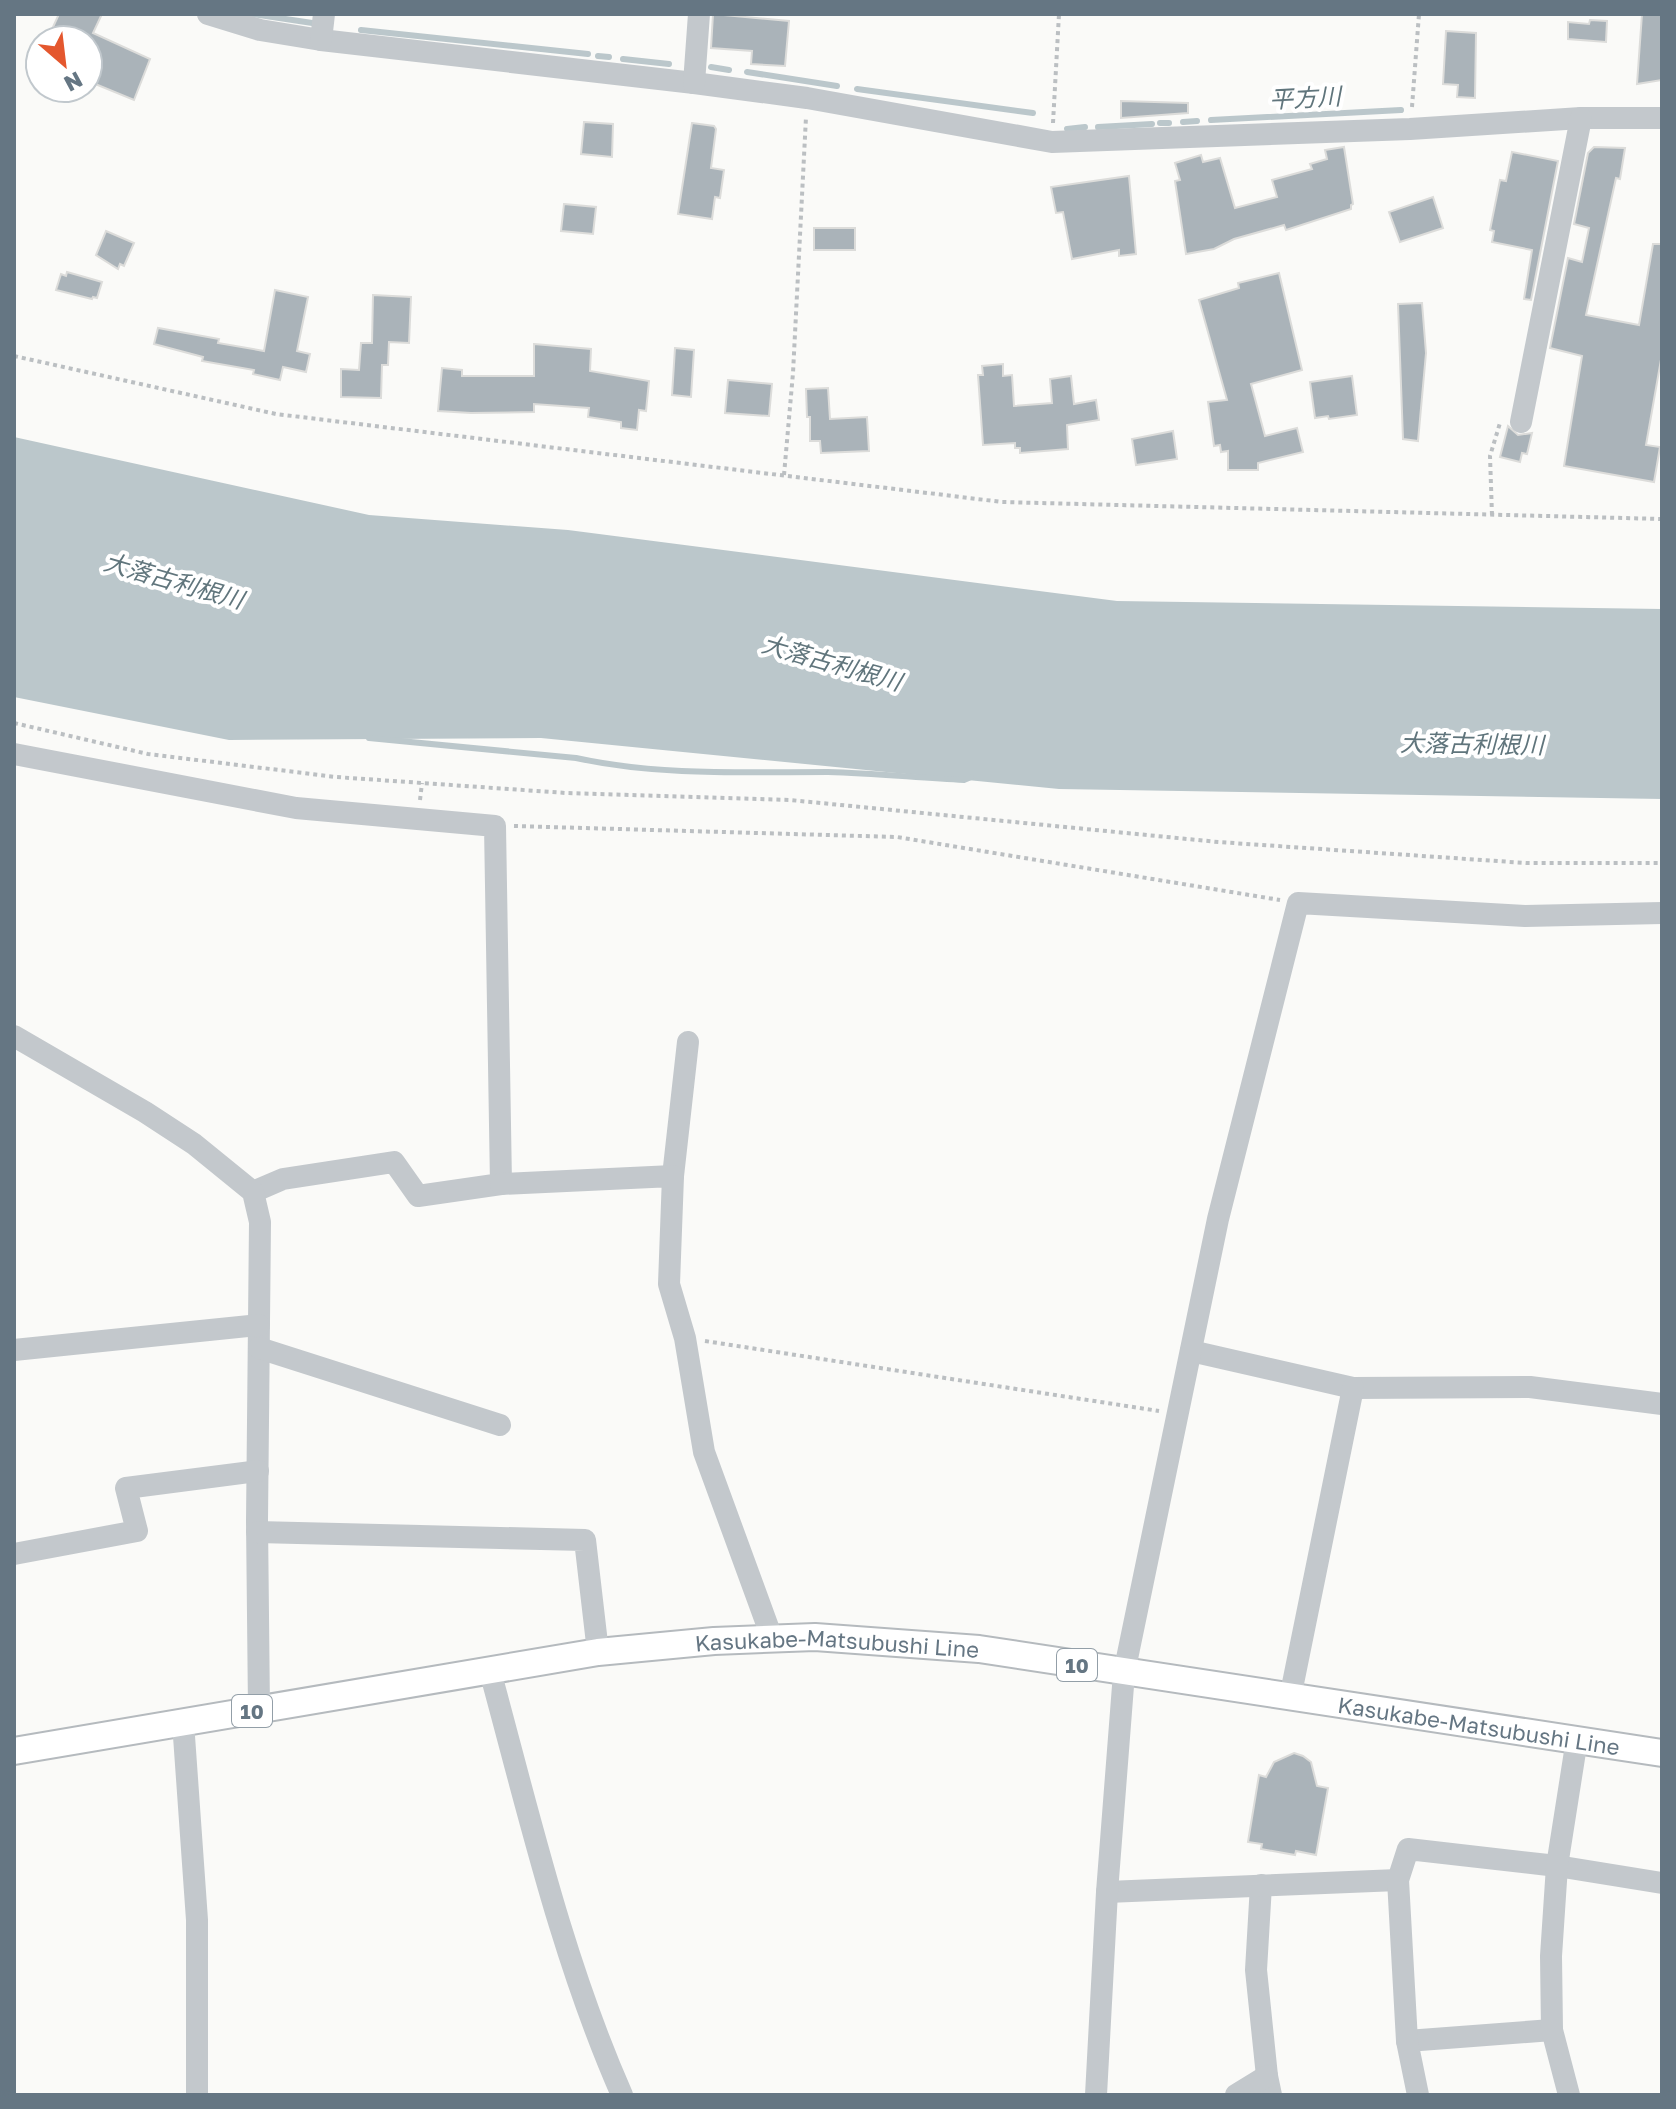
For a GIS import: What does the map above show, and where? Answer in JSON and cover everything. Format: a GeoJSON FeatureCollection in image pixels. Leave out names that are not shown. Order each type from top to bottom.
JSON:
{"type":"FeatureCollection","features":[{"type":"Feature","properties":{"kind":"main road","name":"Kasukabe-Matsubushi Line"},"geometry":{"type":"LineString","coordinates":[[14,1751],[598,1652],[772,1638],[856,1638],[979,1649],[1662,1753]]}},
{"type":"Feature","properties":{"kind":"street"},"geometry":{"type":"LineString","coordinates":[[208,14],[260,30],[321,40],[807,98],[1052,142],[1410,129],[1581,118],[1662,118]]}},
{"type":"Feature","properties":{"kind":"street"},"geometry":{"type":"LineString","coordinates":[[321,40],[324,14]]}},
{"type":"Feature","properties":{"kind":"street"},"geometry":{"type":"LineString","coordinates":[[694,83],[699,14]]}},
{"type":"Feature","properties":{"kind":"street"},"geometry":{"type":"LineString","coordinates":[[1522,418],[1581,118]]}},
{"type":"Feature","properties":{"kind":"street"},"geometry":{"type":"LineString","coordinates":[[14,754],[296,808],[495,826],[501,1184]]}},
{"type":"Feature","properties":{"kind":"street"},"geometry":{"type":"LineString","coordinates":[[1096,2095],[1107,1892],[1124,1673],[1218,1219],[1298,903],[1525,916],[1662,913]]}},
{"type":"Feature","properties":{"kind":"street"},"geometry":{"type":"LineString","coordinates":[[14,1036],[145,1112],[194,1144],[253,1192],[260,1222],[259,1710]]}},
{"type":"Feature","properties":{"kind":"street"},"geometry":{"type":"LineString","coordinates":[[688,1042],[673,1176],[669,1284],[685,1338],[704,1452],[772,1638]]}},
{"type":"Feature","properties":{"kind":"street"},"geometry":{"type":"LineString","coordinates":[[253,1192],[283,1179],[394,1162],[418,1196],[501,1184],[673,1176]]}},
{"type":"Feature","properties":{"kind":"street"},"geometry":{"type":"LineString","coordinates":[[14,1350],[259,1336],[500,1425]]}},
{"type":"Feature","properties":{"kind":"street"},"geometry":{"type":"LineString","coordinates":[[1191,1351],[1353,1388],[1530,1387],[1662,1404]]}},
{"type":"Feature","properties":{"kind":"street"},"geometry":{"type":"LineString","coordinates":[[1290,1698],[1353,1388]]}},
{"type":"Feature","properties":{"kind":"street"},"geometry":{"type":"LineString","coordinates":[[14,1554],[137,1531],[126,1488],[258,1471]]}},
{"type":"Feature","properties":{"kind":"street"},"geometry":{"type":"LineString","coordinates":[[257,1532],[585,1540],[598,1652]]}},
{"type":"Feature","properties":{"kind":"street"},"geometry":{"type":"LineString","coordinates":[[490,1671],[558,1922],[582,1998],[622,2095]]}},
{"type":"Feature","properties":{"kind":"street"},"geometry":{"type":"LineString","coordinates":[[183,1722],[197,1920],[197,2095]]}},
{"type":"Feature","properties":{"kind":"street"},"geometry":{"type":"LineString","coordinates":[[1569,2095],[1552,2030],[1551,1956],[1557,1866],[1577,1739]]}},
{"type":"Feature","properties":{"kind":"street"},"geometry":{"type":"LineString","coordinates":[[1418,2095],[1407,2041],[1398,1880],[1408,1849],[1557,1866],[1662,1883]]}},
{"type":"Feature","properties":{"kind":"street"},"geometry":{"type":"LineString","coordinates":[[1107,1892],[1398,1880]]}},
{"type":"Feature","properties":{"kind":"street"},"geometry":{"type":"LineString","coordinates":[[1236,2095],[1269,2085],[1256,1970],[1261,1885]]}},
{"type":"Feature","properties":{"kind":"street"},"geometry":{"type":"LineString","coordinates":[[1407,2041],[1552,2030]]}},
{"type":"Feature","properties":{"kind":"path"},"geometry":{"type":"LineString","coordinates":[[1052,142],[1059,14]]}},
{"type":"Feature","properties":{"kind":"path"},"geometry":{"type":"LineString","coordinates":[[1410,129],[1419,14]]}},
{"type":"Feature","properties":{"kind":"path"},"geometry":{"type":"LineString","coordinates":[[784,475],[793,373],[807,98]]}},
{"type":"Feature","properties":{"kind":"path"},"geometry":{"type":"LineString","coordinates":[[14,356],[276,414],[1002,502],[1662,519]]}},
{"type":"Feature","properties":{"kind":"path"},"geometry":{"type":"LineString","coordinates":[[1492,515],[1490,456],[1504,412],[1522,418]]}},
{"type":"Feature","properties":{"kind":"path"},"geometry":{"type":"LineString","coordinates":[[14,723],[148,754],[336,777],[566,793],[790,800],[1218,842],[1526,863],[1662,863]]}},
{"type":"Feature","properties":{"kind":"path"},"geometry":{"type":"LineString","coordinates":[[495,826],[897,837],[1298,903]]}},
{"type":"Feature","properties":{"kind":"path"},"geometry":{"type":"LineString","coordinates":[[685,1338],[1177,1414]]}},
{"type":"Feature","properties":{"kind":"water","name":"大落古利根川"},"geometry":{"type":"Polygon","coordinates":[[[14,437],[369,515],[568,530],[1117,601],[1662,609],[1662,799],[1059,789],[541,738],[229,740],[14,697],[14,437]]]}},
{"type":"Feature","properties":{"kind":"building"},"geometry":{"type":"Polygon","coordinates":[[[59,14],[102,14],[97,24],[54,24],[59,14]]]}},
{"type":"Feature","properties":{"kind":"building"},"geometry":{"type":"Polygon","coordinates":[[[713,14],[789,21],[785,66],[751,64],[752,51],[711,48],[713,14]]]}},
{"type":"Feature","properties":{"kind":"building"},"geometry":{"type":"Polygon","coordinates":[[[1642,14],[1662,14],[1662,80],[1637,84],[1642,14]]]}},
{"type":"Feature","properties":{"kind":"building"},"geometry":{"type":"Polygon","coordinates":[[[1590,20],[1607,21],[1606,42],[1568,39],[1568,22],[1589,24],[1590,20]]]}},
{"type":"Feature","properties":{"kind":"building"},"geometry":{"type":"Polygon","coordinates":[[[1446,31],[1476,33],[1475,98],[1457,97],[1458,85],[1443,84],[1446,31]]]}},
{"type":"Feature","properties":{"kind":"building"},"geometry":{"type":"Polygon","coordinates":[[[104,38],[150,59],[134,100],[104,88],[104,38]]]}},
{"type":"Feature","properties":{"kind":"building"},"geometry":{"type":"Polygon","coordinates":[[[1121,101],[1188,103],[1188,113],[1121,118],[1121,101]]]}},
{"type":"Feature","properties":{"kind":"building"},"geometry":{"type":"Polygon","coordinates":[[[584,122],[613,124],[612,157],[581,154],[584,122]]]}},
{"type":"Feature","properties":{"kind":"building"},"geometry":{"type":"Polygon","coordinates":[[[692,123],[714,126],[716,129],[711,168],[724,170],[720,198],[715,197],[712,219],[678,214],[692,123]]]}},
{"type":"Feature","properties":{"kind":"building"},"geometry":{"type":"Polygon","coordinates":[[[1344,147],[1353,204],[1351,209],[1286,230],[1284,225],[1234,239],[1214,249],[1186,254],[1175,181],[1180,180],[1175,163],[1201,155],[1203,162],[1220,158],[1235,208],[1277,197],[1272,180],[1312,169],[1310,164],[1327,159],[1325,150],[1344,147]]]}},
{"type":"Feature","properties":{"kind":"building"},"geometry":{"type":"Polygon","coordinates":[[[1594,147],[1625,148],[1586,315],[1639,325],[1653,244],[1662,244],[1662,354],[1646,445],[1660,447],[1654,482],[1564,466],[1582,356],[1550,348],[1568,258],[1582,262],[1589,228],[1574,224],[1588,153],[1594,147]]]}},
{"type":"Feature","properties":{"kind":"building"},"geometry":{"type":"Polygon","coordinates":[[[1512,152],[1558,161],[1531,300],[1524,299],[1532,250],[1492,242],[1494,231],[1490,230],[1500,180],[1506,181],[1512,152]]]}},
{"type":"Feature","properties":{"kind":"building"},"geometry":{"type":"Polygon","coordinates":[[[1129,176],[1136,254],[1119,256],[1119,250],[1072,259],[1063,212],[1056,213],[1051,187],[1129,176]]]}},
{"type":"Feature","properties":{"kind":"building"},"geometry":{"type":"Polygon","coordinates":[[[1433,197],[1443,228],[1400,242],[1389,212],[1433,197]]]}},
{"type":"Feature","properties":{"kind":"building"},"geometry":{"type":"Polygon","coordinates":[[[564,204],[596,207],[593,234],[561,231],[564,204]]]}},
{"type":"Feature","properties":{"kind":"building"},"geometry":{"type":"Polygon","coordinates":[[[814,228],[855,228],[855,250],[814,250],[814,228]]]}},
{"type":"Feature","properties":{"kind":"building"},"geometry":{"type":"Polygon","coordinates":[[[106,231],[134,243],[124,266],[120,264],[118,269],[96,255],[106,231]]]}},
{"type":"Feature","properties":{"kind":"building"},"geometry":{"type":"Polygon","coordinates":[[[67,272],[102,282],[97,298],[56,290],[61,274],[66,276],[67,272]]]}},
{"type":"Feature","properties":{"kind":"building"},"geometry":{"type":"Polygon","coordinates":[[[1279,273],[1302,370],[1251,384],[1265,436],[1297,428],[1303,452],[1258,463],[1258,470],[1228,470],[1228,451],[1221,452],[1220,445],[1214,446],[1208,402],[1227,400],[1199,300],[1239,288],[1238,283],[1279,273]]]}},
{"type":"Feature","properties":{"kind":"building"},"geometry":{"type":"Polygon","coordinates":[[[275,290],[308,297],[297,351],[310,354],[306,372],[283,367],[280,380],[253,374],[254,370],[202,361],[203,357],[154,344],[158,328],[264,351],[275,290]]]}},
{"type":"Feature","properties":{"kind":"building"},"geometry":{"type":"Polygon","coordinates":[[[373,295],[411,297],[409,343],[389,342],[388,365],[382,365],[381,398],[341,397],[341,369],[359,370],[361,343],[372,343],[373,295]]]}},
{"type":"Feature","properties":{"kind":"building"},"geometry":{"type":"Polygon","coordinates":[[[1422,303],[1426,353],[1418,441],[1403,439],[1398,304],[1422,303]]]}},
{"type":"Feature","properties":{"kind":"building"},"geometry":{"type":"Polygon","coordinates":[[[534,344],[591,349],[590,371],[649,381],[646,411],[639,410],[637,430],[621,428],[621,422],[588,417],[589,408],[534,404],[534,412],[438,411],[442,368],[462,370],[462,376],[534,376],[534,344]]]}},
{"type":"Feature","properties":{"kind":"building"},"geometry":{"type":"Polygon","coordinates":[[[675,348],[694,350],[691,397],[672,395],[675,348]]]}},
{"type":"Feature","properties":{"kind":"building"},"geometry":{"type":"Polygon","coordinates":[[[1003,364],[1003,376],[1012,375],[1014,406],[1052,403],[1050,379],[1071,376],[1074,404],[1096,400],[1099,420],[1067,425],[1068,449],[1020,453],[1015,443],[983,445],[978,375],[983,375],[982,366],[1003,364]]]}},
{"type":"Feature","properties":{"kind":"building"},"geometry":{"type":"Polygon","coordinates":[[[1352,376],[1357,415],[1315,418],[1310,382],[1352,376]]]}},
{"type":"Feature","properties":{"kind":"building"},"geometry":{"type":"Polygon","coordinates":[[[728,380],[772,384],[769,416],[725,413],[728,380]]]}},
{"type":"Feature","properties":{"kind":"building"},"geometry":{"type":"Polygon","coordinates":[[[828,388],[830,419],[867,417],[869,451],[821,453],[820,441],[810,441],[806,389],[828,388]]]}},
{"type":"Feature","properties":{"kind":"building"},"geometry":{"type":"Polygon","coordinates":[[[1508,426],[1518,435],[1532,433],[1527,454],[1522,453],[1520,462],[1500,457],[1508,426]]]}},
{"type":"Feature","properties":{"kind":"building"},"geometry":{"type":"Polygon","coordinates":[[[1173,431],[1177,459],[1136,465],[1132,439],[1173,431]]]}},
{"type":"Feature","properties":{"kind":"building"},"geometry":{"type":"Polygon","coordinates":[[[1294,1753],[1311,1762],[1317,1786],[1328,1788],[1316,1855],[1261,1849],[1262,1844],[1248,1842],[1259,1775],[1266,1777],[1274,1762],[1294,1753]]]}},
{"type":"Feature","properties":{"kind":"waterway","name":"平方川"},"geometry":{"type":"LineString","coordinates":[[252,14],[319,24]]}},
{"type":"Feature","properties":{"kind":"waterway","name":"平方川"},"geometry":{"type":"LineString","coordinates":[[361,30],[588,54]]}},
{"type":"Feature","properties":{"kind":"waterway","name":"平方川"},"geometry":{"type":"LineString","coordinates":[[598,56],[609,57]]}},
{"type":"Feature","properties":{"kind":"waterway","name":"平方川"},"geometry":{"type":"LineString","coordinates":[[623,59],[669,64]]}},
{"type":"Feature","properties":{"kind":"waterway","name":"平方川"},"geometry":{"type":"LineString","coordinates":[[711,67],[729,70]]}},
{"type":"Feature","properties":{"kind":"waterway","name":"平方川"},"geometry":{"type":"LineString","coordinates":[[747,72],[837,86]]}},
{"type":"Feature","properties":{"kind":"waterway","name":"平方川"},"geometry":{"type":"LineString","coordinates":[[857,89],[1033,113]]}},
{"type":"Feature","properties":{"kind":"waterway","name":"平方川"},"geometry":{"type":"LineString","coordinates":[[1211,120],[1401,110]]}},
{"type":"Feature","properties":{"kind":"waterway","name":"平方川"},"geometry":{"type":"LineString","coordinates":[[1183,122],[1197,121]]}},
{"type":"Feature","properties":{"kind":"waterway","name":"平方川"},"geometry":{"type":"LineString","coordinates":[[1160,123],[1169,123]]}},
{"type":"Feature","properties":{"kind":"waterway","name":"平方川"},"geometry":{"type":"LineString","coordinates":[[1098,127],[1152,124]]}},
{"type":"Feature","properties":{"kind":"waterway","name":"平方川"},"geometry":{"type":"LineString","coordinates":[[1067,129],[1085,127]]}},
{"type":"Feature","properties":{"kind":"waterway"},"geometry":{"type":"LineString","coordinates":[[369,738],[576,758],[638,768],[845,773],[964,780],[971,777]]}}]}
